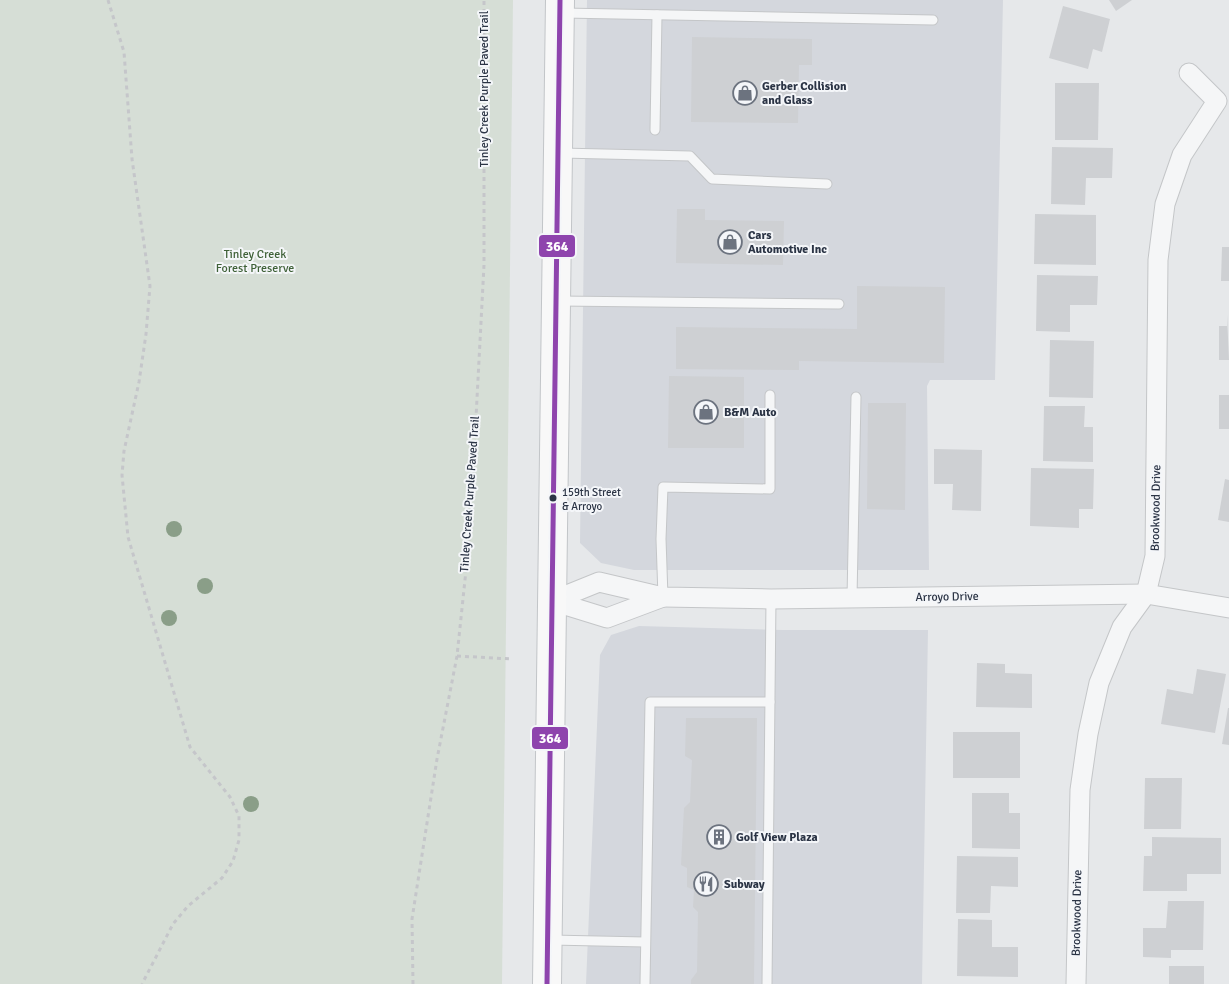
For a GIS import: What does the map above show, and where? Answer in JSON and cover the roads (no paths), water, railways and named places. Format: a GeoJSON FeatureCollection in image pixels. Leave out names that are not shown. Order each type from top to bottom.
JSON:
{"type":"FeatureCollection","features":[{"type":"Feature","properties":{"kind":"main road"},"geometry":{"type":"LineString","coordinates":[[547,984],[560,7]]}},
{"type":"Feature","properties":{"kind":"street","name":"Brookwood Drive"},"geometry":{"type":"LineString","coordinates":[[1076,984],[1080,790],[1088,734],[1099,683],[1122,627],[1146,594],[1155,556],[1158,260],[1165,204],[1182,155],[1223,98],[1189,73]]}},
{"type":"Feature","properties":{"kind":"street","name":"Arroyo Drive"},"geometry":{"type":"LineString","coordinates":[[552,601],[599,582],[663,597],[771,599],[1146,594],[1229,608]]}},
{"type":"Feature","properties":{"kind":"street","name":"Arroyo Drive"},"geometry":{"type":"LineString","coordinates":[[552,601],[607,618],[663,597]]}},
{"type":"Feature","properties":{"kind":"lane"},"geometry":{"type":"LineString","coordinates":[[560,7],[657,15],[933,20]]}},
{"type":"Feature","properties":{"kind":"lane"},"geometry":{"type":"LineString","coordinates":[[655,130],[657,15]]}},
{"type":"Feature","properties":{"kind":"lane"},"geometry":{"type":"LineString","coordinates":[[558,153],[690,156],[712,179],[827,184]]}},
{"type":"Feature","properties":{"kind":"lane"},"geometry":{"type":"LineString","coordinates":[[556,301],[839,304]]}},
{"type":"Feature","properties":{"kind":"lane"},"geometry":{"type":"LineString","coordinates":[[663,597],[661,539],[663,487],[770,489],[770,395]]}},
{"type":"Feature","properties":{"kind":"lane"},"geometry":{"type":"LineString","coordinates":[[852,598],[856,397]]}},
{"type":"Feature","properties":{"kind":"lane"},"geometry":{"type":"LineString","coordinates":[[767,984],[771,599]]}},
{"type":"Feature","properties":{"kind":"lane"},"geometry":{"type":"LineString","coordinates":[[644,984],[650,702],[770,702]]}},
{"type":"Feature","properties":{"kind":"lane"},"geometry":{"type":"LineString","coordinates":[[548,940],[645,942]]}},
{"type":"Feature","properties":{"kind":"place","name":"Gerber Collision and Glass"},"geometry":{"type":"Point","coordinates":[745,93]}},
{"type":"Feature","properties":{"kind":"place","name":"Cars Automotive Inc"},"geometry":{"type":"Point","coordinates":[730,242]}},
{"type":"Feature","properties":{"kind":"place","name":"B&M Auto"},"geometry":{"type":"Point","coordinates":[706,412]}},
{"type":"Feature","properties":{"kind":"place","name":"159th Street & Arroyo"},"geometry":{"type":"Point","coordinates":[553,498]}},
{"type":"Feature","properties":{"kind":"place","name":"Golf View Plaza"},"geometry":{"type":"Point","coordinates":[719,837]}},
{"type":"Feature","properties":{"kind":"place","name":"Subway"},"geometry":{"type":"Point","coordinates":[706,884]}},
{"type":"Feature","properties":{"kind":"park label","name":"Tinley Creek Forest Preserve"},"geometry":{"type":"Point","coordinates":[255,261]}}]}
